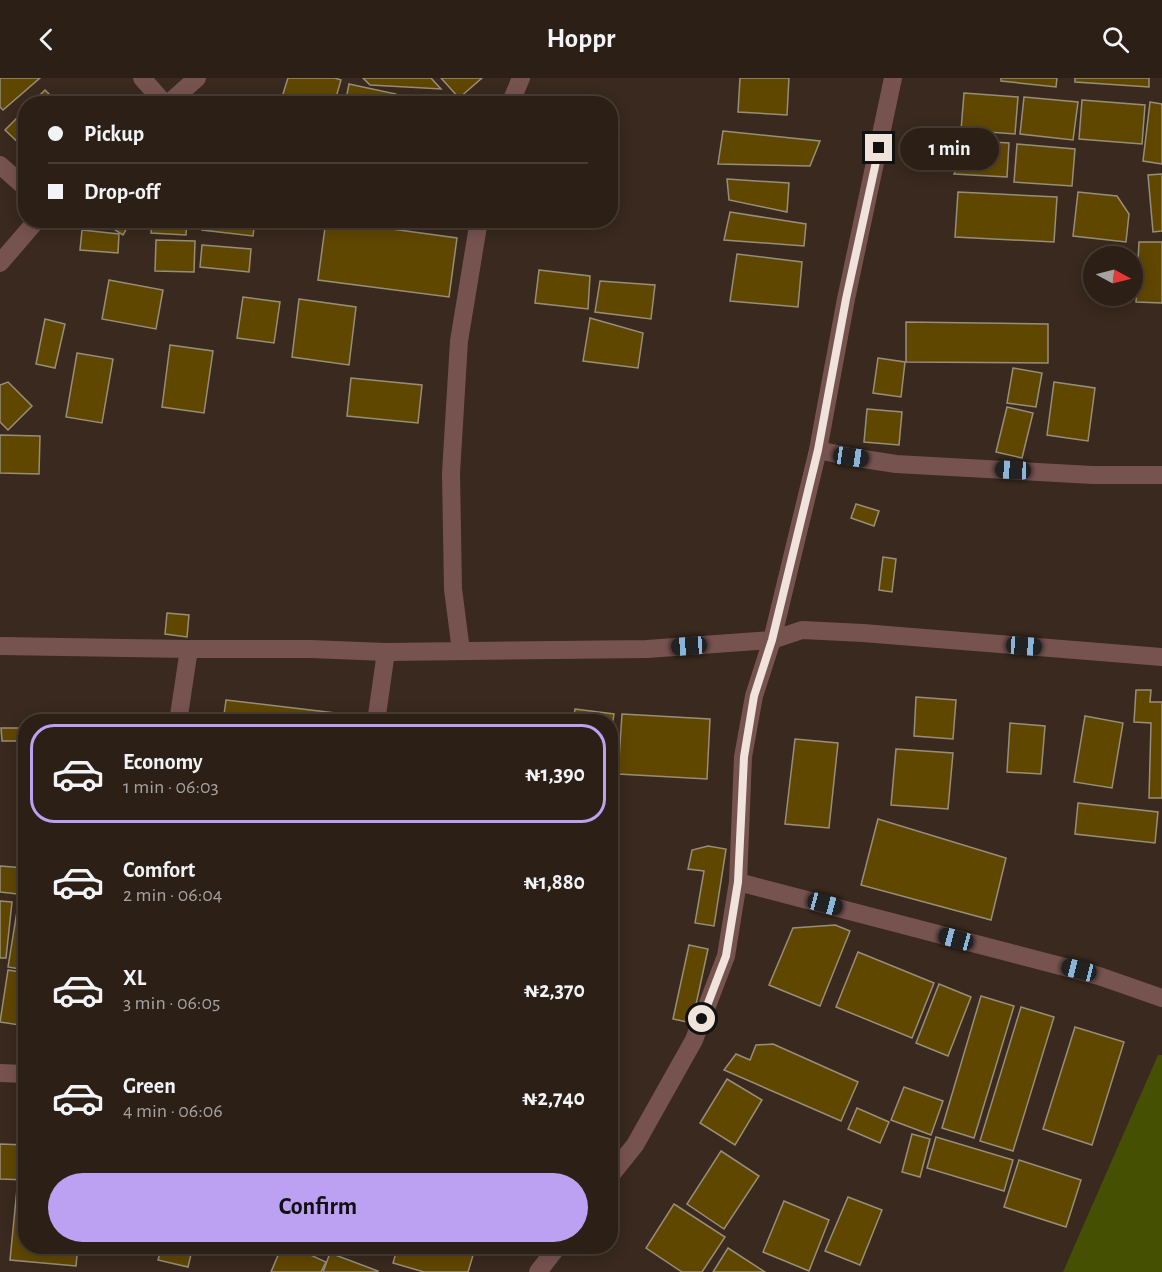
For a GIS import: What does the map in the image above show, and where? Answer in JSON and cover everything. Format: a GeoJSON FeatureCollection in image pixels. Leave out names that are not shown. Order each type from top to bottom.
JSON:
{"type":"FeatureCollection","features":[{"type":"Feature","properties":{"kind":"street"},"geometry":{"type":"LineString","coordinates":[[142,78],[159,96]]}},
{"type":"Feature","properties":{"kind":"street"},"geometry":{"type":"LineString","coordinates":[[176,96],[197,78]]}},
{"type":"Feature","properties":{"kind":"street"},"geometry":{"type":"LineString","coordinates":[[513,96],[521,78]]}},
{"type":"Feature","properties":{"kind":"street"},"geometry":{"type":"LineString","coordinates":[[618,1166],[634,1145],[694,1041],[726,956],[738,882],[744,757],[754,696],[772,640],[818,450],[846,299],[893,78]]}},
{"type":"Feature","properties":{"kind":"street"},"geometry":{"type":"LineString","coordinates":[[0,165],[18,181]]}},
{"type":"Feature","properties":{"kind":"street"},"geometry":{"type":"LineString","coordinates":[[0,263],[30,228]]}},
{"type":"Feature","properties":{"kind":"street"},"geometry":{"type":"LineString","coordinates":[[461,651],[453,589],[451,473],[459,340],[478,228]]}},
{"type":"Feature","properties":{"kind":"street"},"geometry":{"type":"LineString","coordinates":[[818,450],[896,464],[1092,475],[1162,475]]}},
{"type":"Feature","properties":{"kind":"street"},"geometry":{"type":"LineString","coordinates":[[0,645],[189,649],[310,648],[386,652],[647,649],[772,640],[802,630],[1162,657]]}},
{"type":"Feature","properties":{"kind":"street"},"geometry":{"type":"LineString","coordinates":[[179,714],[189,649]]}},
{"type":"Feature","properties":{"kind":"street"},"geometry":{"type":"LineString","coordinates":[[376,714],[386,652]]}},
{"type":"Feature","properties":{"kind":"street"},"geometry":{"type":"LineString","coordinates":[[738,882],[1100,976],[1162,998]]}},
{"type":"Feature","properties":{"kind":"street"},"geometry":{"type":"LineString","coordinates":[[0,1073],[18,1074]]}},
{"type":"Feature","properties":{"kind":"street"},"geometry":{"type":"LineString","coordinates":[[538,1272],[552,1254]]}},
{"type":"Feature","properties":{"kind":"green space"},"geometry":{"type":"Polygon","coordinates":[[[1158,1055],[1162,1055],[1162,1272],[1063,1272],[1158,1055]]]}},
{"type":"Feature","properties":{"kind":"building"},"geometry":{"type":"Polygon","coordinates":[[[0,78],[40,78],[3,110],[0,107],[0,78]]]}},
{"type":"Feature","properties":{"kind":"building"},"geometry":{"type":"Polygon","coordinates":[[[288,78],[341,80],[336,96],[282,96],[288,78]]]}},
{"type":"Feature","properties":{"kind":"building"},"geometry":{"type":"Polygon","coordinates":[[[363,78],[431,78],[441,89],[370,85],[363,78]]]}},
{"type":"Feature","properties":{"kind":"building"},"geometry":{"type":"Polygon","coordinates":[[[441,78],[482,78],[461,96],[457,96],[441,78]]]}},
{"type":"Feature","properties":{"kind":"building"},"geometry":{"type":"Polygon","coordinates":[[[740,78],[789,78],[787,115],[738,112],[740,78]]]}},
{"type":"Feature","properties":{"kind":"building"},"geometry":{"type":"Polygon","coordinates":[[[1001,78],[1057,78],[1056,87],[1001,81],[1001,78]]]}},
{"type":"Feature","properties":{"kind":"building"},"geometry":{"type":"Polygon","coordinates":[[[1075,78],[1149,78],[1149,87],[1075,82],[1075,78]]]}},
{"type":"Feature","properties":{"kind":"building"},"geometry":{"type":"Polygon","coordinates":[[[349,84],[396,94],[396,96],[347,96],[349,84]]]}},
{"type":"Feature","properties":{"kind":"building"},"geometry":{"type":"Polygon","coordinates":[[[45,90],[51,96],[39,96],[45,90]]]}},
{"type":"Feature","properties":{"kind":"building"},"geometry":{"type":"Polygon","coordinates":[[[964,93],[1018,97],[1015,134],[961,130],[964,93]]]}},
{"type":"Feature","properties":{"kind":"building"},"geometry":{"type":"Polygon","coordinates":[[[1024,97],[1078,102],[1073,140],[1020,134],[1024,97]]]}},
{"type":"Feature","properties":{"kind":"building"},"geometry":{"type":"Polygon","coordinates":[[[1082,100],[1145,105],[1142,144],[1079,139],[1082,100]]]}},
{"type":"Feature","properties":{"kind":"building"},"geometry":{"type":"Polygon","coordinates":[[[1150,102],[1162,104],[1162,164],[1143,161],[1150,102]]]}},
{"type":"Feature","properties":{"kind":"building"},"geometry":{"type":"Polygon","coordinates":[[[18,117],[18,142],[5,130],[18,117]]]}},
{"type":"Feature","properties":{"kind":"building"},"geometry":{"type":"Polygon","coordinates":[[[723,131],[820,141],[810,166],[718,164],[723,131]]]}},
{"type":"Feature","properties":{"kind":"building"},"geometry":{"type":"Polygon","coordinates":[[[960,140],[1009,143],[1007,177],[954,174],[956,170],[950,167],[950,154],[959,154],[960,140]]]}},
{"type":"Feature","properties":{"kind":"building"},"geometry":{"type":"Polygon","coordinates":[[[1017,144],[1075,149],[1072,186],[1014,182],[1017,144]]]}},
{"type":"Feature","properties":{"kind":"building"},"geometry":{"type":"Polygon","coordinates":[[[1162,174],[1162,231],[1153,232],[1148,175],[1162,174]]]}},
{"type":"Feature","properties":{"kind":"building"},"geometry":{"type":"Polygon","coordinates":[[[727,179],[789,183],[787,212],[729,200],[727,179]]]}},
{"type":"Feature","properties":{"kind":"building"},"geometry":{"type":"Polygon","coordinates":[[[958,192],[1057,197],[1054,242],[955,237],[958,192]]]}},
{"type":"Feature","properties":{"kind":"building"},"geometry":{"type":"Polygon","coordinates":[[[1078,192],[1117,196],[1129,214],[1126,242],[1073,236],[1078,192]]]}},
{"type":"Feature","properties":{"kind":"building"},"geometry":{"type":"Polygon","coordinates":[[[730,212],[806,224],[804,246],[724,240],[730,212]]]}},
{"type":"Feature","properties":{"kind":"building"},"geometry":{"type":"Polygon","coordinates":[[[112,228],[127,228],[123,235],[112,228]]]}},
{"type":"Feature","properties":{"kind":"building"},"geometry":{"type":"Polygon","coordinates":[[[151,228],[186,228],[186,235],[151,233],[151,228]]]}},
{"type":"Feature","properties":{"kind":"building"},"geometry":{"type":"Polygon","coordinates":[[[202,228],[254,228],[253,236],[202,230],[202,228]]]}},
{"type":"Feature","properties":{"kind":"building"},"geometry":{"type":"Polygon","coordinates":[[[325,228],[384,228],[457,238],[449,297],[318,280],[325,228]]]}},
{"type":"Feature","properties":{"kind":"building"},"geometry":{"type":"Polygon","coordinates":[[[82,230],[119,234],[118,253],[80,250],[82,230]]]}},
{"type":"Feature","properties":{"kind":"building"},"geometry":{"type":"Polygon","coordinates":[[[156,240],[195,241],[194,272],[155,271],[156,240]]]}},
{"type":"Feature","properties":{"kind":"building"},"geometry":{"type":"Polygon","coordinates":[[[1139,242],[1162,242],[1162,303],[1143,302],[1143,246],[1139,246],[1139,242]]]}},
{"type":"Feature","properties":{"kind":"building"},"geometry":{"type":"Polygon","coordinates":[[[202,245],[251,249],[249,272],[200,267],[202,245]]]}},
{"type":"Feature","properties":{"kind":"building"},"geometry":{"type":"Polygon","coordinates":[[[737,254],[802,262],[798,307],[730,301],[737,254]]]}},
{"type":"Feature","properties":{"kind":"building"},"geometry":{"type":"Polygon","coordinates":[[[539,270],[590,276],[588,309],[535,303],[539,270]]]}},
{"type":"Feature","properties":{"kind":"building"},"geometry":{"type":"Polygon","coordinates":[[[109,280],[163,290],[156,329],[102,319],[109,280]]]}},
{"type":"Feature","properties":{"kind":"building"},"geometry":{"type":"Polygon","coordinates":[[[600,281],[655,285],[651,319],[595,312],[600,281]]]}},
{"type":"Feature","properties":{"kind":"building"},"geometry":{"type":"Polygon","coordinates":[[[243,297],[280,302],[274,343],[237,338],[243,297]]]}},
{"type":"Feature","properties":{"kind":"building"},"geometry":{"type":"Polygon","coordinates":[[[299,299],[356,307],[349,365],[292,357],[299,299]]]}},
{"type":"Feature","properties":{"kind":"building"},"geometry":{"type":"Polygon","coordinates":[[[590,318],[643,333],[638,368],[583,361],[590,318]]]}},
{"type":"Feature","properties":{"kind":"building"},"geometry":{"type":"Polygon","coordinates":[[[45,319],[65,324],[55,368],[36,364],[45,319]]]}},
{"type":"Feature","properties":{"kind":"building"},"geometry":{"type":"Polygon","coordinates":[[[906,322],[1048,324],[1048,363],[906,362],[906,322]]]}},
{"type":"Feature","properties":{"kind":"building"},"geometry":{"type":"Polygon","coordinates":[[[170,345],[213,351],[204,413],[162,407],[170,345]]]}},
{"type":"Feature","properties":{"kind":"building"},"geometry":{"type":"Polygon","coordinates":[[[77,353],[113,359],[102,423],[66,417],[77,353]]]}},
{"type":"Feature","properties":{"kind":"building"},"geometry":{"type":"Polygon","coordinates":[[[878,358],[905,362],[901,397],[873,393],[878,358]]]}},
{"type":"Feature","properties":{"kind":"building"},"geometry":{"type":"Polygon","coordinates":[[[1013,368],[1042,373],[1036,407],[1007,403],[1013,368]]]}},
{"type":"Feature","properties":{"kind":"building"},"geometry":{"type":"Polygon","coordinates":[[[351,378],[422,385],[418,423],[347,416],[351,378]]]}},
{"type":"Feature","properties":{"kind":"building"},"geometry":{"type":"Polygon","coordinates":[[[8,382],[32,406],[8,430],[0,422],[0,385],[8,382]]]}},
{"type":"Feature","properties":{"kind":"building"},"geometry":{"type":"Polygon","coordinates":[[[1054,382],[1095,388],[1088,441],[1047,435],[1054,382]]]}},
{"type":"Feature","properties":{"kind":"building"},"geometry":{"type":"Polygon","coordinates":[[[1007,407],[1033,413],[1022,458],[996,452],[1007,407]]]}},
{"type":"Feature","properties":{"kind":"building"},"geometry":{"type":"Polygon","coordinates":[[[867,409],[902,412],[899,445],[864,442],[867,409]]]}},
{"type":"Feature","properties":{"kind":"building"},"geometry":{"type":"Polygon","coordinates":[[[0,435],[40,436],[39,474],[0,473],[0,435]]]}},
{"type":"Feature","properties":{"kind":"building"},"geometry":{"type":"Polygon","coordinates":[[[856,504],[879,511],[874,526],[851,518],[856,504]]]}},
{"type":"Feature","properties":{"kind":"building"},"geometry":{"type":"Polygon","coordinates":[[[883,557],[896,559],[892,592],[879,590],[883,557]]]}},
{"type":"Feature","properties":{"kind":"building"},"geometry":{"type":"Polygon","coordinates":[[[167,613],[189,615],[187,637],[165,634],[167,613]]]}},
{"type":"Feature","properties":{"kind":"building"},"geometry":{"type":"Polygon","coordinates":[[[1136,690],[1151,690],[1150,702],[1162,702],[1162,798],[1149,798],[1151,723],[1134,722],[1136,690]]]}},
{"type":"Feature","properties":{"kind":"building"},"geometry":{"type":"Polygon","coordinates":[[[916,697],[956,700],[953,739],[914,736],[916,697]]]}},
{"type":"Feature","properties":{"kind":"building"},"geometry":{"type":"Polygon","coordinates":[[[226,700],[344,714],[224,714],[226,700]]]}},
{"type":"Feature","properties":{"kind":"building"},"geometry":{"type":"Polygon","coordinates":[[[575,709],[614,714],[574,714],[575,709]]]}},
{"type":"Feature","properties":{"kind":"building"},"geometry":{"type":"Polygon","coordinates":[[[622,714],[710,719],[707,779],[618,774],[622,714]]]}},
{"type":"Feature","properties":{"kind":"building"},"geometry":{"type":"Polygon","coordinates":[[[1085,716],[1123,723],[1112,788],[1074,782],[1085,716]]]}},
{"type":"Feature","properties":{"kind":"building"},"geometry":{"type":"Polygon","coordinates":[[[1010,723],[1045,726],[1041,774],[1007,772],[1010,723]]]}},
{"type":"Feature","properties":{"kind":"building"},"geometry":{"type":"Polygon","coordinates":[[[1,728],[18,728],[18,743],[17,741],[2,741],[1,728]]]}},
{"type":"Feature","properties":{"kind":"building"},"geometry":{"type":"Polygon","coordinates":[[[795,739],[838,743],[829,828],[785,824],[795,739]]]}},
{"type":"Feature","properties":{"kind":"building"},"geometry":{"type":"Polygon","coordinates":[[[896,749],[953,753],[948,809],[891,805],[896,749]]]}},
{"type":"Feature","properties":{"kind":"building"},"geometry":{"type":"Polygon","coordinates":[[[1078,803],[1158,812],[1155,843],[1075,834],[1078,803]]]}},
{"type":"Feature","properties":{"kind":"building"},"geometry":{"type":"Polygon","coordinates":[[[878,819],[1006,858],[991,920],[861,885],[878,819]]]}},
{"type":"Feature","properties":{"kind":"building"},"geometry":{"type":"Polygon","coordinates":[[[708,846],[726,849],[714,926],[695,923],[704,871],[688,869],[692,850],[708,846]]]}},
{"type":"Feature","properties":{"kind":"building"},"geometry":{"type":"Polygon","coordinates":[[[0,866],[18,867],[18,894],[0,892],[0,866]]]}},
{"type":"Feature","properties":{"kind":"building"},"geometry":{"type":"Polygon","coordinates":[[[0,901],[12,902],[6,958],[0,958],[0,901]]]}},
{"type":"Feature","properties":{"kind":"building"},"geometry":{"type":"Polygon","coordinates":[[[18,905],[18,969],[8,967],[18,905]]]}},
{"type":"Feature","properties":{"kind":"building"},"geometry":{"type":"Polygon","coordinates":[[[835,925],[850,931],[820,1006],[769,985],[793,928],[835,925]]]}},
{"type":"Feature","properties":{"kind":"building"},"geometry":{"type":"Polygon","coordinates":[[[689,945],[708,949],[692,1023],[673,1019],[689,945]]]}},
{"type":"Feature","properties":{"kind":"building"},"geometry":{"type":"Polygon","coordinates":[[[858,952],[934,983],[912,1038],[836,1007],[858,952]]]}},
{"type":"Feature","properties":{"kind":"building"},"geometry":{"type":"Polygon","coordinates":[[[8,970],[18,972],[18,1025],[0,1022],[8,970]]]}},
{"type":"Feature","properties":{"kind":"building"},"geometry":{"type":"Polygon","coordinates":[[[939,984],[971,997],[948,1056],[916,1043],[939,984]]]}},
{"type":"Feature","properties":{"kind":"building"},"geometry":{"type":"Polygon","coordinates":[[[981,996],[1014,1006],[974,1138],[942,1128],[981,996]]]}},
{"type":"Feature","properties":{"kind":"building"},"geometry":{"type":"Polygon","coordinates":[[[1021,1007],[1054,1017],[1013,1151],[980,1141],[1021,1007]]]}},
{"type":"Feature","properties":{"kind":"building"},"geometry":{"type":"Polygon","coordinates":[[[1075,1027],[1124,1042],[1092,1145],[1043,1129],[1075,1027]]]}},
{"type":"Feature","properties":{"kind":"building"},"geometry":{"type":"Polygon","coordinates":[[[773,1044],[858,1082],[841,1121],[724,1070],[736,1054],[750,1060],[756,1045],[773,1044]]]}},
{"type":"Feature","properties":{"kind":"building"},"geometry":{"type":"Polygon","coordinates":[[[727,1079],[762,1100],[735,1145],[700,1123],[727,1079]]]}},
{"type":"Feature","properties":{"kind":"building"},"geometry":{"type":"Polygon","coordinates":[[[904,1087],[943,1101],[931,1135],[891,1120],[904,1087]]]}},
{"type":"Feature","properties":{"kind":"building"},"geometry":{"type":"Polygon","coordinates":[[[857,1108],[889,1122],[880,1143],[848,1129],[857,1108]]]}},
{"type":"Feature","properties":{"kind":"building"},"geometry":{"type":"Polygon","coordinates":[[[912,1134],[930,1139],[920,1177],[902,1172],[912,1134]]]}},
{"type":"Feature","properties":{"kind":"building"},"geometry":{"type":"Polygon","coordinates":[[[936,1137],[1013,1160],[1004,1191],[927,1168],[936,1137]]]}},
{"type":"Feature","properties":{"kind":"building"},"geometry":{"type":"Polygon","coordinates":[[[0,1144],[18,1145],[18,1180],[0,1179],[0,1144]]]}},
{"type":"Feature","properties":{"kind":"building"},"geometry":{"type":"Polygon","coordinates":[[[721,1151],[759,1176],[724,1229],[687,1204],[721,1151]]]}},
{"type":"Feature","properties":{"kind":"building"},"geometry":{"type":"Polygon","coordinates":[[[1019,1160],[1081,1180],[1066,1227],[1004,1207],[1019,1160]]]}},
{"type":"Feature","properties":{"kind":"building"},"geometry":{"type":"Polygon","coordinates":[[[17,1189],[18,1254],[77,1254],[76,1266],[10,1260],[17,1189]]]}},
{"type":"Feature","properties":{"kind":"building"},"geometry":{"type":"Polygon","coordinates":[[[848,1197],[882,1210],[860,1265],[825,1251],[848,1197]]]}},
{"type":"Feature","properties":{"kind":"building"},"geometry":{"type":"Polygon","coordinates":[[[784,1201],[829,1220],[809,1271],[763,1252],[784,1201]]]}},
{"type":"Feature","properties":{"kind":"building"},"geometry":{"type":"Polygon","coordinates":[[[674,1204],[725,1237],[702,1272],[682,1272],[646,1248],[674,1204]]]}},
{"type":"Feature","properties":{"kind":"building"},"geometry":{"type":"Polygon","coordinates":[[[728,1248],[765,1272],[713,1272],[728,1248]]]}},
{"type":"Feature","properties":{"kind":"building"},"geometry":{"type":"Polygon","coordinates":[[[160,1254],[191,1254],[188,1267],[158,1260],[160,1254]]]}},
{"type":"Feature","properties":{"kind":"building"},"geometry":{"type":"Polygon","coordinates":[[[279,1254],[308,1254],[326,1262],[321,1272],[271,1272],[279,1254]]]}},
{"type":"Feature","properties":{"kind":"building"},"geometry":{"type":"Polygon","coordinates":[[[330,1254],[378,1271],[377,1272],[323,1272],[330,1254]]]}},
{"type":"Feature","properties":{"kind":"building"},"geometry":{"type":"Polygon","coordinates":[[[396,1254],[473,1254],[468,1272],[424,1272],[393,1263],[396,1254]]]}},
{"type":"Feature","properties":{"kind":"route"},"geometry":{"type":"LineString","coordinates":[[702,1019],[726,956],[738,882],[744,757],[754,696],[772,640],[818,450],[846,299],[879,148]]}}]}
